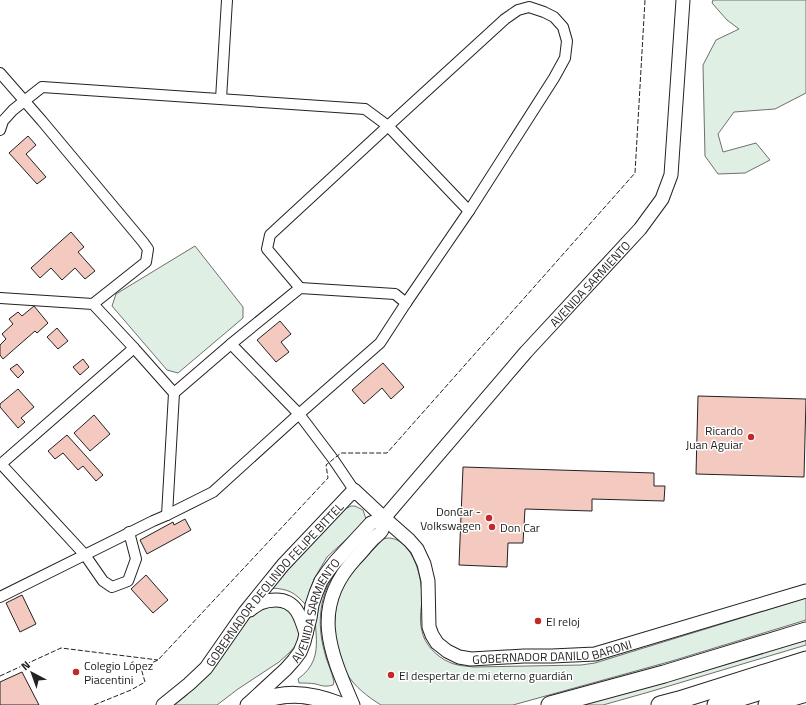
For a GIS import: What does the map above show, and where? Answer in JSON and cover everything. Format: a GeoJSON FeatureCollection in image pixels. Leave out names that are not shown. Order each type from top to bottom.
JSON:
{"type":"FeatureCollection","features":[{"type":"Feature","properties":{"kind":"highway"},"geometry":{"type":"LineString","coordinates":[[550,705],[664,674],[806,631]]}},
{"type":"Feature","properties":{"kind":"highway"},"geometry":{"type":"LineString","coordinates":[[660,705],[806,660]]}},
{"type":"Feature","properties":{"kind":"highway"},"geometry":{"type":"LineString","coordinates":[[716,705],[806,677]]}},
{"type":"Feature","properties":{"kind":"highway"},"geometry":{"type":"LineString","coordinates":[[767,705],[806,693]]}},
{"type":"Feature","properties":{"kind":"main road"},"geometry":{"type":"LineString","coordinates":[[247,705],[262,699],[282,695],[302,694],[321,698],[340,705]]}},
{"type":"Feature","properties":{"kind":"street"},"geometry":{"type":"LineString","coordinates":[[221,99],[227,0]]}},
{"type":"Feature","properties":{"kind":"street","name":"AVENIDA SARMIENTO"},"geometry":{"type":"LineString","coordinates":[[247,705],[286,669],[300,652],[306,635],[316,593],[321,581],[335,562],[371,523],[384,518],[526,352],[640,229],[662,199],[671,175],[683,0]]}},
{"type":"Feature","properties":{"kind":"street"},"geometry":{"type":"LineString","coordinates":[[0,597],[213,492],[380,343],[469,211],[565,58],[567,40],[562,27],[554,18],[527,4],[505,19],[270,235],[267,249],[300,288]]}},
{"type":"Feature","properties":{"kind":"street"},"geometry":{"type":"LineString","coordinates":[[0,73],[148,249],[146,262],[93,304],[0,298]]}},
{"type":"Feature","properties":{"kind":"street"},"geometry":{"type":"LineString","coordinates":[[0,130],[3,121],[13,110],[42,87],[364,109],[388,126],[469,211]]}},
{"type":"Feature","properties":{"kind":"street"},"geometry":{"type":"LineString","coordinates":[[174,393],[300,288],[395,294],[406,303]]}},
{"type":"Feature","properties":{"kind":"street"},"geometry":{"type":"LineString","coordinates":[[93,304],[174,393],[167,515]]}},
{"type":"Feature","properties":{"kind":"street"},"geometry":{"type":"LineString","coordinates":[[231,344],[299,414],[354,490],[384,518]]}},
{"type":"Feature","properties":{"kind":"street"},"geometry":{"type":"LineString","coordinates":[[130,532],[136,559],[128,581],[112,588],[103,581],[85,555],[1,465],[134,348]]}},
{"type":"Feature","properties":{"kind":"street","name":"GOBERNADOR DEOLINDO FELIPE BITTEL"},"geometry":{"type":"LineString","coordinates":[[163,705],[206,668],[245,612],[283,565],[354,490]]}},
{"type":"Feature","properties":{"kind":"street","name":"AVENIDA SARMIENTO"},"geometry":{"type":"LineString","coordinates":[[353,705],[333,657],[329,640],[328,624],[330,607],[333,593],[339,581],[348,567],[382,531],[384,518]]}},
{"type":"Feature","properties":{"kind":"street","name":"GOBERNADOR DANILO BARONI"},"geometry":{"type":"LineString","coordinates":[[384,518],[410,540],[417,549],[424,564],[428,581],[429,627],[432,635],[437,643],[447,651],[459,657],[471,659],[595,654],[806,591]]}},
{"type":"Feature","properties":{"kind":"street"},"geometry":{"type":"LineString","coordinates":[[245,612],[262,602],[283,600],[292,605],[299,614],[306,635]]}},
{"type":"Feature","properties":{"kind":"green space"},"geometry":{"type":"Polygon","coordinates":[[[713,0],[806,0],[806,93],[775,109],[734,112],[718,134],[723,152],[756,143],[770,160],[745,173],[718,174],[705,156],[703,65],[716,40],[739,29],[727,20],[712,3],[713,0]]]}},
{"type":"Feature","properties":{"kind":"green space"},"geometry":{"type":"Polygon","coordinates":[[[195,246],[243,307],[243,318],[178,373],[167,370],[112,306],[116,294],[195,246]]]}},
{"type":"Feature","properties":{"kind":"green space"},"geometry":{"type":"Polygon","coordinates":[[[351,506],[355,506],[363,510],[366,519],[327,557],[314,579],[306,605],[298,597],[287,590],[271,588],[343,510],[351,506]]]}},
{"type":"Feature","properties":{"kind":"green space"},"geometry":{"type":"Polygon","coordinates":[[[368,537],[337,571],[326,589],[323,599],[320,619],[322,640],[334,682],[333,685],[324,686],[299,683],[298,679],[308,670],[314,660],[316,650],[315,618],[320,593],[335,569],[368,537]]]}},
{"type":"Feature","properties":{"kind":"green space"},"geometry":{"type":"Polygon","coordinates":[[[388,538],[396,540],[404,545],[414,559],[420,579],[422,593],[420,615],[421,627],[425,641],[440,657],[458,665],[474,667],[581,665],[595,663],[806,598],[806,620],[672,661],[513,705],[381,705],[371,699],[354,683],[342,665],[336,643],[335,620],[338,598],[346,582],[383,539],[388,538]]]}},
{"type":"Feature","properties":{"kind":"green space"},"geometry":{"type":"Polygon","coordinates":[[[277,606],[286,608],[293,613],[300,627],[298,643],[289,653],[279,662],[217,705],[174,705],[186,696],[206,676],[249,618],[262,610],[277,606]]]}},
{"type":"Feature","properties":{"kind":"green space"},"geometry":{"type":"Polygon","coordinates":[[[806,636],[806,645],[649,692],[603,705],[575,705],[806,636]]]}},
{"type":"Feature","properties":{"kind":"building"},"geometry":{"type":"Polygon","coordinates":[[[28,136],[36,145],[26,154],[46,177],[37,184],[9,153],[28,136]]]}},
{"type":"Feature","properties":{"kind":"building"},"geometry":{"type":"Polygon","coordinates":[[[71,232],[84,247],[78,252],[95,271],[85,279],[75,268],[62,280],[51,268],[40,278],[31,268],[71,232]]]}},
{"type":"Feature","properties":{"kind":"building"},"geometry":{"type":"Polygon","coordinates":[[[34,306],[48,323],[37,333],[35,331],[3,359],[0,355],[0,345],[6,339],[2,334],[13,324],[9,319],[18,312],[22,316],[34,306]]]}},
{"type":"Feature","properties":{"kind":"building"},"geometry":{"type":"Polygon","coordinates":[[[280,321],[291,334],[281,342],[289,352],[276,362],[257,340],[280,321]]]}},
{"type":"Feature","properties":{"kind":"building"},"geometry":{"type":"Polygon","coordinates":[[[57,328],[68,341],[58,349],[47,337],[57,328]]]}},
{"type":"Feature","properties":{"kind":"building"},"geometry":{"type":"Polygon","coordinates":[[[83,359],[89,367],[80,375],[73,367],[83,359]]]}},
{"type":"Feature","properties":{"kind":"building"},"geometry":{"type":"Polygon","coordinates":[[[383,363],[404,387],[391,399],[382,388],[364,404],[352,390],[383,363]]]}},
{"type":"Feature","properties":{"kind":"building"},"geometry":{"type":"Polygon","coordinates":[[[17,364],[24,372],[18,378],[10,369],[17,364]]]}},
{"type":"Feature","properties":{"kind":"building"},"geometry":{"type":"Polygon","coordinates":[[[18,389],[34,407],[21,418],[25,422],[18,428],[0,407],[0,404],[18,389]]]}},
{"type":"Feature","properties":{"kind":"building","name":"Ricardo Juan Aguiar"},"geometry":{"type":"Polygon","coordinates":[[[698,396],[806,399],[804,477],[696,474],[698,396]]]}},
{"type":"Feature","properties":{"kind":"building"},"geometry":{"type":"Polygon","coordinates":[[[94,415],[110,434],[90,451],[74,433],[94,415]]]}},
{"type":"Feature","properties":{"kind":"building"},"geometry":{"type":"Polygon","coordinates":[[[67,435],[103,475],[96,481],[83,466],[78,470],[63,453],[55,459],[48,451],[67,435]]]}},
{"type":"Feature","properties":{"kind":"building","name":"Don Car"},"geometry":{"type":"Polygon","coordinates":[[[463,467],[654,473],[654,486],[665,486],[664,501],[592,499],[592,511],[525,509],[523,543],[508,543],[507,567],[459,565],[463,467]]]}},
{"type":"Feature","properties":{"kind":"building"},"geometry":{"type":"Polygon","coordinates":[[[185,519],[191,530],[147,554],[140,540],[173,522],[174,525],[185,519]]]}},
{"type":"Feature","properties":{"kind":"building"},"geometry":{"type":"Polygon","coordinates":[[[146,575],[168,600],[153,613],[131,589],[146,575]]]}},
{"type":"Feature","properties":{"kind":"building"},"geometry":{"type":"Polygon","coordinates":[[[22,595],[36,624],[20,632],[6,603],[22,595]]]}},
{"type":"Feature","properties":{"kind":"building"},"geometry":{"type":"Polygon","coordinates":[[[22,672],[39,705],[0,705],[0,682],[22,672]]]}},
{"type":"Feature","properties":{"kind":"fence"},"geometry":{"type":"LineString","coordinates":[[94,705],[131,690],[145,682],[141,668],[158,660],[328,478],[326,465],[341,453],[387,453],[635,173],[645,0]]}},
{"type":"Feature","properties":{"kind":"fence"},"geometry":{"type":"LineString","coordinates":[[0,676],[61,648],[158,660]]}},
{"type":"Feature","properties":{"kind":"place","name":"Ricardo Juan Aguiar"},"geometry":{"type":"Point","coordinates":[751,437]}},
{"type":"Feature","properties":{"kind":"place","name":"DonCar - Volkswagen"},"geometry":{"type":"Point","coordinates":[489,518]}},
{"type":"Feature","properties":{"kind":"place","name":"Don Car"},"geometry":{"type":"Point","coordinates":[492,527]}},
{"type":"Feature","properties":{"kind":"place","name":"El reloj"},"geometry":{"type":"Point","coordinates":[538,621]}},
{"type":"Feature","properties":{"kind":"place","name":"Colegio López Piacentini"},"geometry":{"type":"Point","coordinates":[76,672]}},
{"type":"Feature","properties":{"kind":"place","name":"El despertar de mi eterno guardián"},"geometry":{"type":"Point","coordinates":[391,675]}}]}
